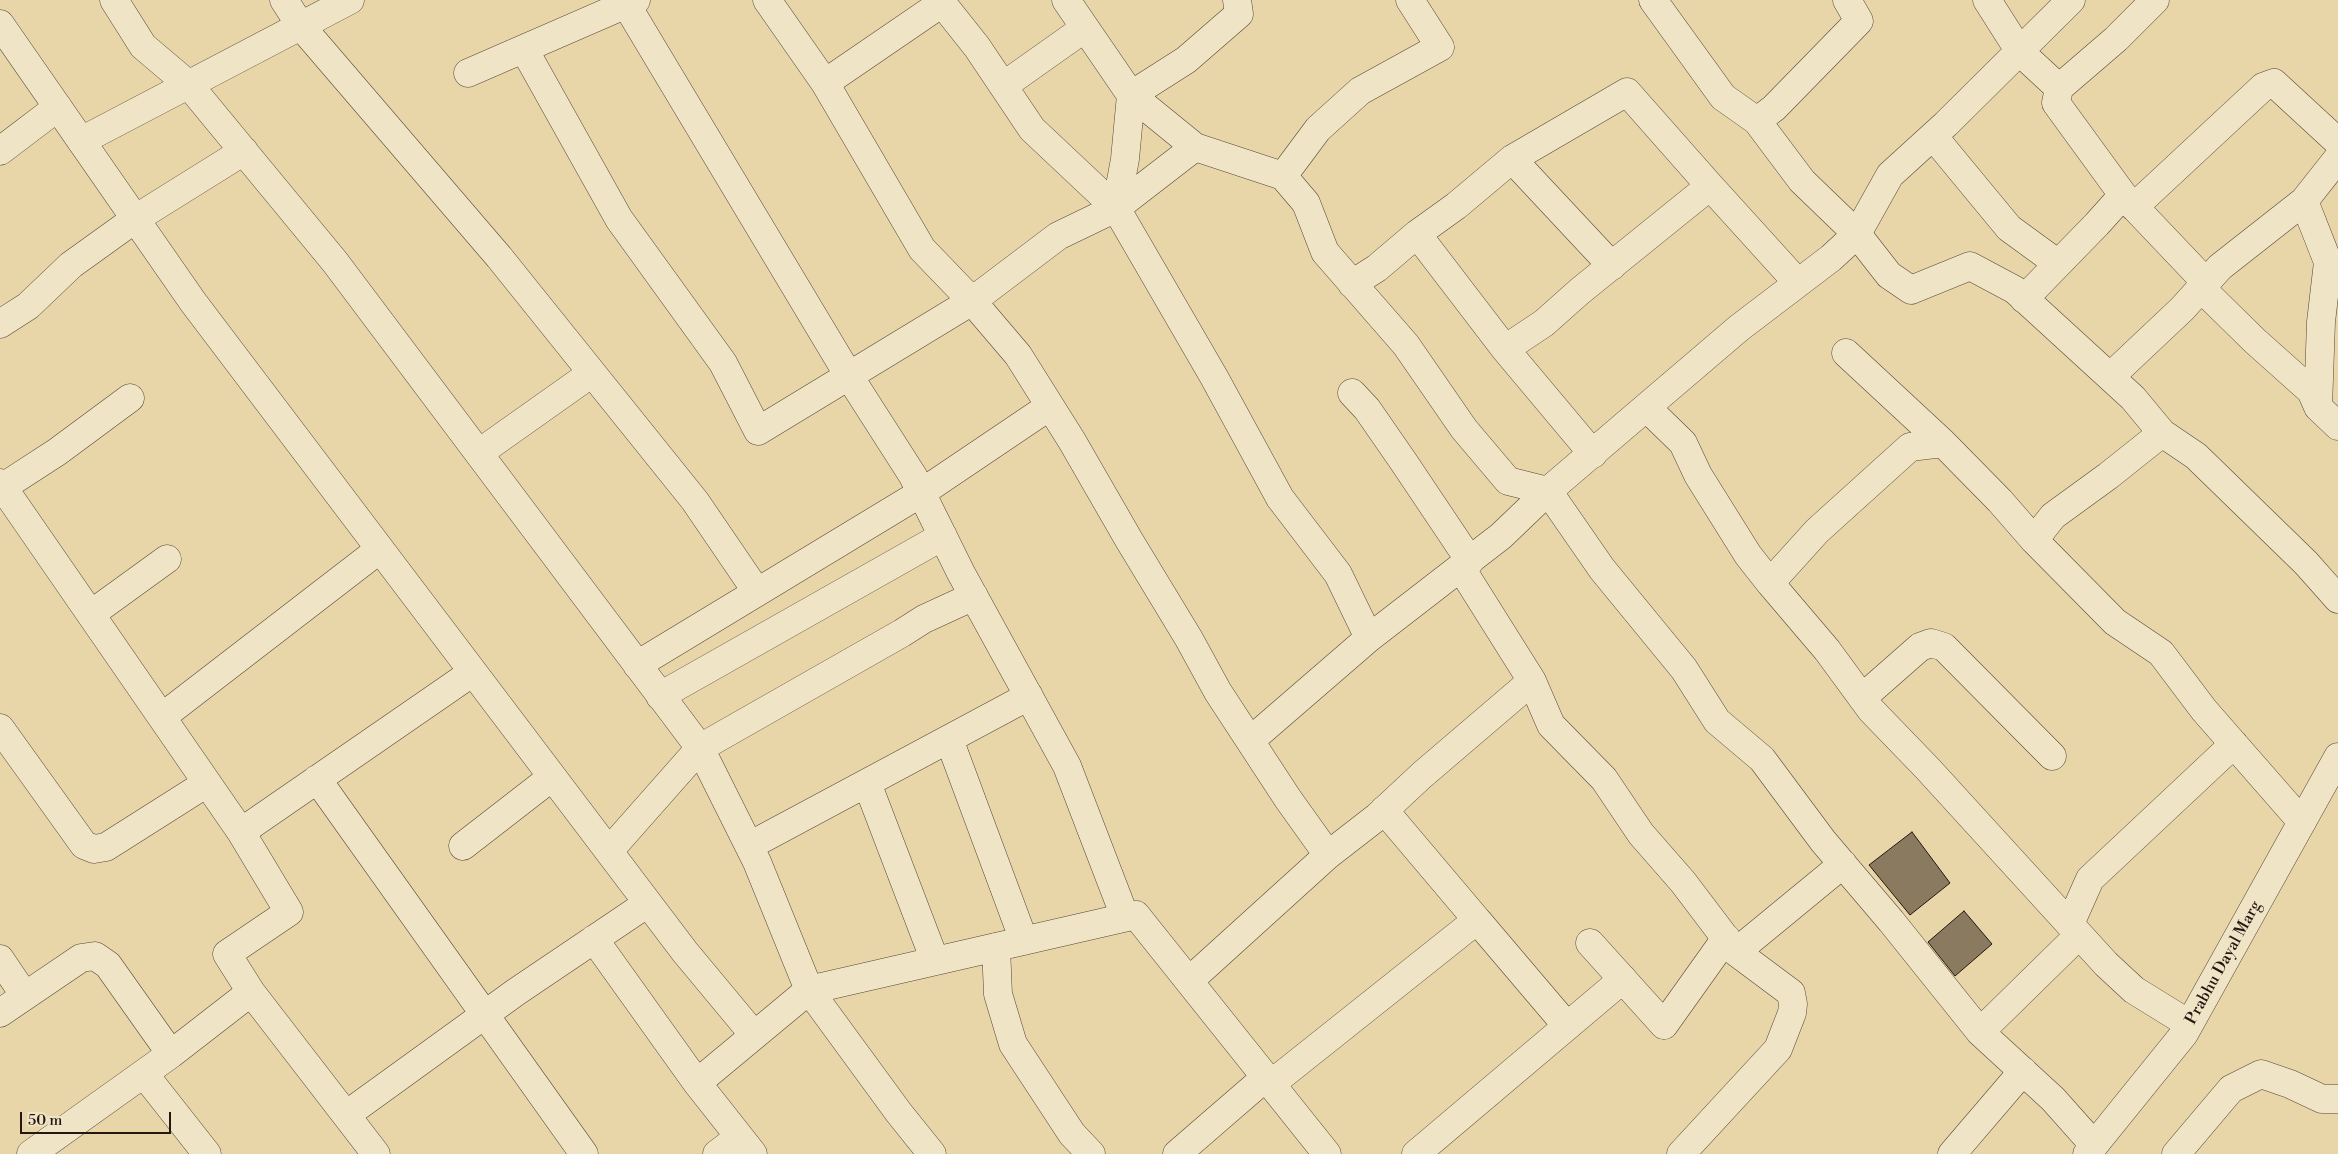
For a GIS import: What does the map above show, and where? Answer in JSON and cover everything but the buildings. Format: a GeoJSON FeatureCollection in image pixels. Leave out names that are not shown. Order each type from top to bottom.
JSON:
{"type":"FeatureCollection","features":[{"type":"Feature","properties":{"kind":"street"},"geometry":{"type":"LineString","coordinates":[[114,0],[143,46],[189,85],[336,262],[700,748],[749,846],[809,990],[898,1113],[932,1154]]}},
{"type":"Feature","properties":{"kind":"street"},"geometry":{"type":"LineString","coordinates":[[284,0],[300,25],[499,257],[695,501],[757,592]]}},
{"type":"Feature","properties":{"kind":"street"},"geometry":{"type":"LineString","coordinates":[[81,141],[350,0]]}},
{"type":"Feature","properties":{"kind":"street"},"geometry":{"type":"LineString","coordinates":[[768,0],[825,84],[922,249],[972,301],[1018,355],[1189,638],[1218,692],[1288,799],[1328,855]]}},
{"type":"Feature","properties":{"kind":"street"},"geometry":{"type":"LineString","coordinates":[[1066,0],[1131,96],[1195,147],[1283,176],[1306,203],[1325,252],[1406,345],[1464,430],[1508,481],[1548,491],[1602,569],[1684,669],[1717,722],[1762,759],[1843,864],[1980,1032],[2053,1099],[2091,1150]]}},
{"type":"Feature","properties":{"kind":"street"},"geometry":{"type":"LineString","coordinates":[[1283,176],[1318,129],[1360,91],[1440,47],[1410,0]]}},
{"type":"Feature","properties":{"kind":"street"},"geometry":{"type":"LineString","coordinates":[[1653,0],[1723,97],[1757,121],[1802,181],[1857,234],[1889,275],[1912,290],[1970,266],[2015,290],[2134,398],[2162,433],[2196,456],[2306,563],[2338,599]]}},
{"type":"Feature","properties":{"kind":"street"},"geometry":{"type":"LineString","coordinates":[[1757,121],[1774,108],[1860,21],[1847,0]]}},
{"type":"Feature","properties":{"kind":"street"},"geometry":{"type":"LineString","coordinates":[[1987,0],[2020,52],[2059,88]]}},
{"type":"Feature","properties":{"kind":"street"},"geometry":{"type":"LineString","coordinates":[[1251,740],[1369,638],[1501,536],[1548,491],[1739,328],[1831,258],[1857,234],[1890,175],[2020,52],[2071,0]]}},
{"type":"Feature","properties":{"kind":"street"},"geometry":{"type":"LineString","coordinates":[[2155,0],[2116,40],[2059,88],[2056,103],[2129,201],[2200,276],[2201,288],[2255,341],[2311,391],[2318,407],[2338,426]]}},
{"type":"Feature","properties":{"kind":"street"},"geometry":{"type":"LineString","coordinates":[[468,73],[631,2],[849,376],[921,493],[974,596],[1067,766],[1125,917]]}},
{"type":"Feature","properties":{"kind":"street"},"geometry":{"type":"LineString","coordinates":[[825,84],[942,3],[977,47],[1032,129],[1116,208],[1214,377],[1280,498],[1338,574],[1369,638]]}},
{"type":"Feature","properties":{"kind":"street"},"geometry":{"type":"LineString","coordinates":[[1131,96],[1186,60],[1245,5]]}},
{"type":"Feature","properties":{"kind":"street"},"geometry":{"type":"LineString","coordinates":[[0,24],[193,302],[685,952],[754,1035]]}},
{"type":"Feature","properties":{"kind":"street"},"geometry":{"type":"LineString","coordinates":[[1003,86],[1085,28]]}},
{"type":"Feature","properties":{"kind":"street"},"geometry":{"type":"LineString","coordinates":[[524,49],[619,219],[722,363],[758,431],[972,301],[1058,236],[1116,208],[1195,147]]}},
{"type":"Feature","properties":{"kind":"street"},"geometry":{"type":"LineString","coordinates":[[2024,298],[2097,224],[2129,201],[2263,87],[2274,83],[2338,142]]}},
{"type":"Feature","properties":{"kind":"street"},"geometry":{"type":"LineString","coordinates":[[1352,284],[1377,268],[1512,159],[1628,92],[1798,283]]}},
{"type":"Feature","properties":{"kind":"street"},"geometry":{"type":"LineString","coordinates":[[1116,208],[1125,158],[1131,96]]}},
{"type":"Feature","properties":{"kind":"street"},"geometry":{"type":"LineString","coordinates":[[0,151],[58,107]]}},
{"type":"Feature","properties":{"kind":"street"},"geometry":{"type":"LineString","coordinates":[[1933,136],[2009,228],[2057,263]]}},
{"type":"Feature","properties":{"kind":"street"},"geometry":{"type":"LineString","coordinates":[[0,324],[28,306],[71,265],[135,219],[244,151]]}},
{"type":"Feature","properties":{"kind":"street"},"geometry":{"type":"LineString","coordinates":[[2111,376],[2182,309],[2220,267],[2304,201],[2338,158]]}},
{"type":"Feature","properties":{"kind":"street"},"geometry":{"type":"LineString","coordinates":[[1512,159],[1612,266]]}},
{"type":"Feature","properties":{"kind":"street"},"geometry":{"type":"LineString","coordinates":[[1505,349],[1544,324],[1710,186]]}},
{"type":"Feature","properties":{"kind":"street"},"geometry":{"type":"LineString","coordinates":[[2304,201],[2328,262],[2321,322],[2318,407]]}},
{"type":"Feature","properties":{"kind":"street"},"geometry":{"type":"LineString","coordinates":[[1417,234],[1505,349],[1593,454]]}},
{"type":"Feature","properties":{"kind":"street"},"geometry":{"type":"LineString","coordinates":[[1846,353],[1943,443],[2000,501],[2034,540],[2115,622],[2161,653],[2204,710],[2302,822]]}},
{"type":"Feature","properties":{"kind":"street"},"geometry":{"type":"LineString","coordinates":[[479,453],[592,373]]}},
{"type":"Feature","properties":{"kind":"street"},"geometry":{"type":"LineString","coordinates":[[1352,393],[1398,454],[1466,564],[1532,680],[1552,725],[1604,779],[1641,834],[1683,882],[1731,945],[1791,994],[1792,1013],[1778,1049],[1681,1154]]}},
{"type":"Feature","properties":{"kind":"street"},"geometry":{"type":"LineString","coordinates":[[130,398],[57,452],[1,485],[241,832],[289,912],[227,954],[251,992],[376,1154]]}},
{"type":"Feature","properties":{"kind":"street"},"geometry":{"type":"LineString","coordinates":[[637,666],[921,493],[1050,406]]}},
{"type":"Feature","properties":{"kind":"street"},"geometry":{"type":"LineString","coordinates":[[1647,408],[1683,443],[1703,483],[1748,555],[1770,584],[1827,650],[1862,698],[2074,929],[2134,990],[2189,1024]]}},
{"type":"Feature","properties":{"kind":"street"},"geometry":{"type":"LineString","coordinates":[[2034,540],[2053,516],[2162,433]]}},
{"type":"Feature","properties":{"kind":"street"},"geometry":{"type":"LineString","coordinates":[[1770,584],[1817,531],[1910,447],[1943,443]]}},
{"type":"Feature","properties":{"kind":"street"},"geometry":{"type":"LineString","coordinates":[[660,696],[943,536]]}},
{"type":"Feature","properties":{"kind":"street"},"geometry":{"type":"LineString","coordinates":[[162,718],[380,549]]}},
{"type":"Feature","properties":{"kind":"street"},"geometry":{"type":"LineString","coordinates":[[91,614],[167,559]]}},
{"type":"Feature","properties":{"kind":"street"},"geometry":{"type":"LineString","coordinates":[[609,851],[700,748],[902,634],[924,619],[974,596]]}},
{"type":"Feature","properties":{"kind":"street"},"geometry":{"type":"LineString","coordinates":[[1862,698],[1920,647],[1932,643],[1944,647],[2052,756]]}},
{"type":"Feature","properties":{"kind":"street"},"geometry":{"type":"LineString","coordinates":[[241,832],[473,672]]}},
{"type":"Feature","properties":{"kind":"street"},"geometry":{"type":"LineString","coordinates":[[1189,982],[1328,855],[1384,810],[1532,680]]}},
{"type":"Feature","properties":{"kind":"street"},"geometry":{"type":"LineString","coordinates":[[749,846],[1029,696]]}},
{"type":"Feature","properties":{"kind":"street"},"geometry":{"type":"LineString","coordinates":[[0,728],[84,845],[94,849],[106,847],[207,783]]}},
{"type":"Feature","properties":{"kind":"street"},"geometry":{"type":"LineString","coordinates":[[949,739],[1024,941]]}},
{"type":"Feature","properties":{"kind":"street"},"geometry":{"type":"LineString","coordinates":[[1980,1032],[2074,929],[2090,879],[2234,744]]}},
{"type":"Feature","properties":{"kind":"street","name":"Prabhu Dayal Marg"},"geometry":{"type":"LineString","coordinates":[[2091,1150],[2189,1024],[2338,757]]}},
{"type":"Feature","properties":{"kind":"street"},"geometry":{"type":"LineString","coordinates":[[463,846],[552,777]]}},
{"type":"Feature","properties":{"kind":"street"},"geometry":{"type":"LineString","coordinates":[[317,780],[487,1015],[584,1154]]}},
{"type":"Feature","properties":{"kind":"street"},"geometry":{"type":"LineString","coordinates":[[867,783],[934,961]]}},
{"type":"Feature","properties":{"kind":"street"},"geometry":{"type":"LineString","coordinates":[[1384,810],[1567,1026]]}},
{"type":"Feature","properties":{"kind":"street"},"geometry":{"type":"LineString","coordinates":[[1590,943],[1664,1025],[1731,945],[1843,864]]}},
{"type":"Feature","properties":{"kind":"street"},"geometry":{"type":"LineString","coordinates":[[346,1115],[487,1015],[516,992],[648,903]]}},
{"type":"Feature","properties":{"kind":"street"},"geometry":{"type":"LineString","coordinates":[[697,1083],[809,990],[1136,915],[1326,1154]]}},
{"type":"Feature","properties":{"kind":"street"},"geometry":{"type":"LineString","coordinates":[[1177,1154],[1268,1081],[1477,920]]}},
{"type":"Feature","properties":{"kind":"street"},"geometry":{"type":"LineString","coordinates":[[594,939],[697,1083],[745,1146],[717,1154]]}},
{"type":"Feature","properties":{"kind":"street"},"geometry":{"type":"LineString","coordinates":[[996,947],[998,994],[1013,1044],[1072,1134],[1091,1154]]}},
{"type":"Feature","properties":{"kind":"street"},"geometry":{"type":"LineString","coordinates":[[0,1013],[81,958],[95,956],[108,965],[171,1054]]}},
{"type":"Feature","properties":{"kind":"street"},"geometry":{"type":"LineString","coordinates":[[0,960],[24,996]]}},
{"type":"Feature","properties":{"kind":"street"},"geometry":{"type":"LineString","coordinates":[[1416,1154],[1623,979]]}},
{"type":"Feature","properties":{"kind":"street"},"geometry":{"type":"LineString","coordinates":[[38,1152],[171,1054],[251,992]]}},
{"type":"Feature","properties":{"kind":"street"},"geometry":{"type":"LineString","coordinates":[[1952,1154],[2023,1071]]}},
{"type":"Feature","properties":{"kind":"street"},"geometry":{"type":"LineString","coordinates":[[144,1074],[207,1154]]}},
{"type":"Feature","properties":{"kind":"street"},"geometry":{"type":"LineString","coordinates":[[2176,1154],[2231,1090],[2261,1074],[2322,1099],[2338,1098]]}}]}
